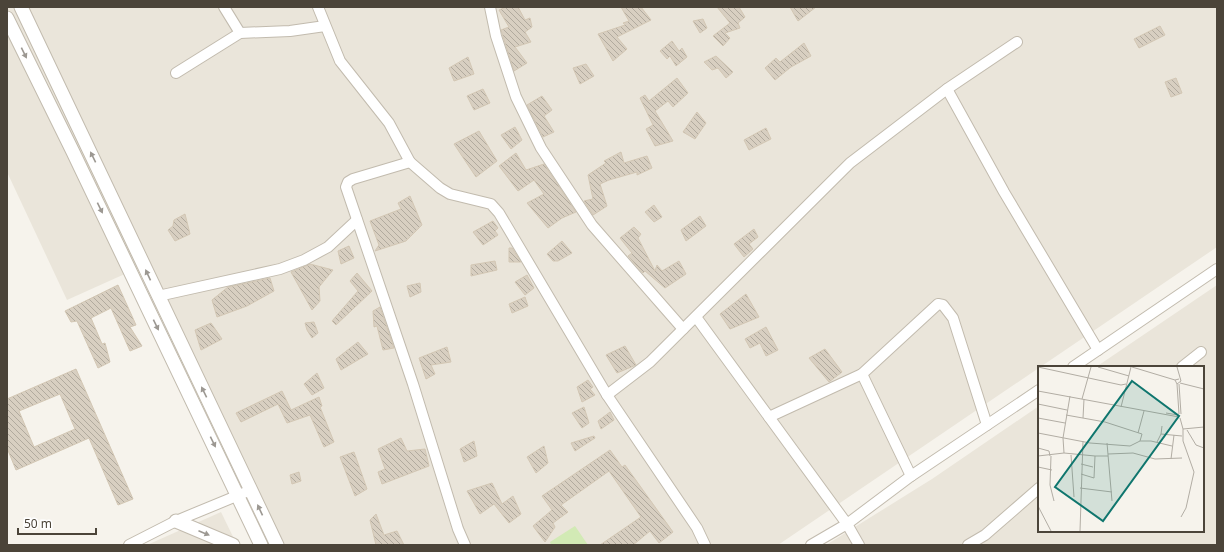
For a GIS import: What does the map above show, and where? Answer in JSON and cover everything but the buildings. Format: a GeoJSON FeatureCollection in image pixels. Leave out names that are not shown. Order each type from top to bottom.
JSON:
{"type":"FeatureCollection","features":[{"type":"Feature","properties":{"kind":"street"},"geometry":{"type":"LineString","coordinates":[[7,12],[12,7]]}},
{"type":"Feature","properties":{"kind":"street"},"geometry":{"type":"LineString","coordinates":[[21,7],[277,545]]}},
{"type":"Feature","properties":{"kind":"street"},"geometry":{"type":"LineString","coordinates":[[224,7],[240,33]]}},
{"type":"Feature","properties":{"kind":"street"},"geometry":{"type":"LineString","coordinates":[[318,7],[340,61],[389,123],[410,162],[440,188],[450,194],[491,204],[499,213],[607,395],[697,528],[705,545]]}},
{"type":"Feature","properties":{"kind":"street"},"geometry":{"type":"LineString","coordinates":[[490,7],[496,36],[516,97],[541,148],[592,225],[683,329]]}},
{"type":"Feature","properties":{"kind":"street"},"geometry":{"type":"LineString","coordinates":[[7,18],[116,240],[261,545]]}},
{"type":"Feature","properties":{"kind":"street"},"geometry":{"type":"LineString","coordinates":[[176,73],[240,33],[290,31],[325,26]]}},
{"type":"Feature","properties":{"kind":"street"},"geometry":{"type":"LineString","coordinates":[[607,395],[650,362],[850,163],[947,89],[1017,42]]}},
{"type":"Feature","properties":{"kind":"street"},"geometry":{"type":"LineString","coordinates":[[947,89],[1004,192],[1098,350]]}},
{"type":"Feature","properties":{"kind":"street"},"geometry":{"type":"LineString","coordinates":[[410,162],[353,179],[348,182],[346,187],[413,384],[458,529],[465,545]]}},
{"type":"Feature","properties":{"kind":"street"},"geometry":{"type":"LineString","coordinates":[[158,296],[280,269],[304,260],[328,247],[357,220]]}},
{"type":"Feature","properties":{"kind":"street"},"geometry":{"type":"LineString","coordinates":[[116,240],[130,235]]}},
{"type":"Feature","properties":{"kind":"street"},"geometry":{"type":"LineString","coordinates":[[1074,366],[1217,269]]}},
{"type":"Feature","properties":{"kind":"street"},"geometry":{"type":"LineString","coordinates":[[769,417],[862,374],[938,304],[943,305],[954,318],[987,425]]}},
{"type":"Feature","properties":{"kind":"street"},"geometry":{"type":"LineString","coordinates":[[696,317],[847,524],[859,545]]}},
{"type":"Feature","properties":{"kind":"street"},"geometry":{"type":"LineString","coordinates":[[1183,366],[1201,352]]}},
{"type":"Feature","properties":{"kind":"street"},"geometry":{"type":"LineString","coordinates":[[862,374],[911,476]]}},
{"type":"Feature","properties":{"kind":"street"},"geometry":{"type":"LineString","coordinates":[[811,545],[847,524],[911,476],[1038,391]]}},
{"type":"Feature","properties":{"kind":"street"},"geometry":{"type":"LineString","coordinates":[[968,545],[985,535],[1038,489]]}},
{"type":"Feature","properties":{"kind":"street"},"geometry":{"type":"LineString","coordinates":[[129,545],[176,521],[251,490]]}},
{"type":"Feature","properties":{"kind":"street"},"geometry":{"type":"LineString","coordinates":[[176,521],[233,545]]}},
{"type":"Feature","properties":{"kind":"shaded area"},"geometry":{"type":"Polygon","coordinates":[[[7,7],[1217,7],[1217,247],[1042,366],[1038,366],[1038,369],[778,545],[279,545],[147,264],[67,300],[7,172],[7,7]]]}},
{"type":"Feature","properties":{"kind":"shaded area"},"geometry":{"type":"Polygon","coordinates":[[[1217,285],[1217,545],[826,545],[932,479],[1038,407],[1038,532],[1204,532],[1204,366],[1097,366],[1217,285]]]}},
{"type":"Feature","properties":{"kind":"shaded area"},"geometry":{"type":"Polygon","coordinates":[[[221,512],[237,545],[147,545],[221,512]]]}},
{"type":"Feature","properties":{"kind":"green space"},"geometry":{"type":"Polygon","coordinates":[[[575,526],[588,545],[551,545],[550,542],[575,526]]]}}]}
